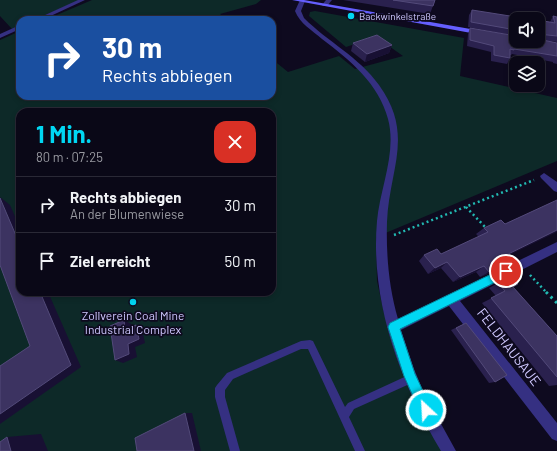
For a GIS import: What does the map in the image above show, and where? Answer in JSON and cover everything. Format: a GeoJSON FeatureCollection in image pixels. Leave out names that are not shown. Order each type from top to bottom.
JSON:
{"type":"FeatureCollection","features":[{"type":"Feature","properties":{"kind":"main road"},"geometry":{"type":"LineString","coordinates":[[298,1],[327,2],[493,35]]}},
{"type":"Feature","properties":{"kind":"street"},"geometry":{"type":"LineString","coordinates":[[46,16],[82,0]]}},
{"type":"Feature","properties":{"kind":"street"},"geometry":{"type":"LineString","coordinates":[[298,1],[298,11],[300,16],[368,74],[375,83],[388,108],[393,123],[395,145],[382,220],[381,260],[386,296],[394,327],[411,379],[426,410],[449,451]]}},
{"type":"Feature","properties":{"kind":"street"},"geometry":{"type":"LineString","coordinates":[[0,36],[16,30]]}},
{"type":"Feature","properties":{"kind":"street"},"geometry":{"type":"LineString","coordinates":[[544,176],[557,188]]}},
{"type":"Feature","properties":{"kind":"street"},"geometry":{"type":"LineString","coordinates":[[394,327],[557,247]]}},
{"type":"Feature","properties":{"kind":"street","name":"FELDHAUSAUE"},"geometry":{"type":"LineString","coordinates":[[451,298],[557,434]]}},
{"type":"Feature","properties":{"kind":"lane"},"geometry":{"type":"LineString","coordinates":[[235,451],[220,397],[220,388],[230,376],[301,345],[310,344],[360,451]]}},
{"type":"Feature","properties":{"kind":"lane"},"geometry":{"type":"LineString","coordinates":[[344,417],[351,406],[411,379]]}},
{"type":"Feature","properties":{"kind":"path"},"geometry":{"type":"LineString","coordinates":[[381,240],[544,176]]}},
{"type":"Feature","properties":{"kind":"green space"},"geometry":{"type":"Polygon","coordinates":[[[0,0],[81,0],[43,16],[16,16],[16,28],[12,29],[0,16],[0,0]]]}},
{"type":"Feature","properties":{"kind":"green space"},"geometry":{"type":"Polygon","coordinates":[[[92,0],[261,0],[256,4],[220,14],[222,16],[54,16],[92,0]]]}},
{"type":"Feature","properties":{"kind":"green space"},"geometry":{"type":"Polygon","coordinates":[[[315,11],[464,38],[460,76],[509,87],[509,92],[531,92],[557,98],[557,161],[376,237],[377,281],[384,313],[446,451],[0,451],[0,40],[16,33],[16,100],[276,100],[276,62],[288,72],[339,56],[355,69],[403,56],[376,37],[346,47],[309,16],[310,12],[315,11]]]}},
{"type":"Feature","properties":{"kind":"building"},"geometry":{"type":"Polygon","coordinates":[[[393,0],[435,0],[433,6],[393,0]]]}},
{"type":"Feature","properties":{"kind":"building"},"geometry":{"type":"Polygon","coordinates":[[[472,10],[509,16],[509,29],[471,22],[472,10]]]}},
{"type":"Feature","properties":{"kind":"building"},"geometry":{"type":"Polygon","coordinates":[[[553,16],[557,17],[557,36],[545,35],[545,21],[555,23],[553,16]]]}},
{"type":"Feature","properties":{"kind":"building"},"geometry":{"type":"Polygon","coordinates":[[[470,28],[509,35],[509,48],[545,48],[545,40],[557,43],[557,56],[510,49],[509,58],[494,55],[494,46],[470,40],[470,28]]]}},
{"type":"Feature","properties":{"kind":"building"},"geometry":{"type":"Polygon","coordinates":[[[377,35],[392,45],[367,54],[353,43],[377,35]]]}},
{"type":"Feature","properties":{"kind":"building"},"geometry":{"type":"Polygon","coordinates":[[[0,198],[16,236],[16,296],[42,296],[71,365],[0,414],[0,366],[30,346],[0,265],[0,198]]]}},
{"type":"Feature","properties":{"kind":"building"},"geometry":{"type":"Polygon","coordinates":[[[557,200],[557,230],[496,260],[501,266],[489,272],[484,266],[460,277],[447,262],[435,268],[424,255],[437,249],[441,254],[488,232],[484,228],[501,220],[505,224],[557,200]]]}},
{"type":"Feature","properties":{"kind":"building"},"geometry":{"type":"Polygon","coordinates":[[[511,276],[518,284],[513,287],[557,336],[557,377],[491,298],[505,291],[498,283],[511,276]]]}},
{"type":"Feature","properties":{"kind":"building"},"geometry":{"type":"Polygon","coordinates":[[[124,320],[125,330],[136,325],[139,339],[128,344],[129,354],[115,360],[110,326],[124,320]]]}},
{"type":"Feature","properties":{"kind":"building"},"geometry":{"type":"Polygon","coordinates":[[[466,323],[507,375],[495,382],[456,328],[466,323]]]}},
{"type":"Feature","properties":{"kind":"building"},"geometry":{"type":"Polygon","coordinates":[[[185,413],[194,451],[137,451],[135,438],[185,413]]]}},
{"type":"Feature","properties":{"kind":"building"},"geometry":{"type":"Polygon","coordinates":[[[7,437],[11,451],[0,451],[0,442],[7,437]]]}},
{"type":"Feature","properties":{"kind":"place","name":"Backwinkelstraße"},"geometry":{"type":"Point","coordinates":[351,16]}},
{"type":"Feature","properties":{"kind":"place","name":"Zollverein Coal Mine Industrial Complex"},"geometry":{"type":"Point","coordinates":[133,302]}},
{"type":"Feature","properties":{"kind":"route"},"geometry":{"type":"LineString","coordinates":[[426,410],[410,376],[394,327],[506,271]]}}]}
